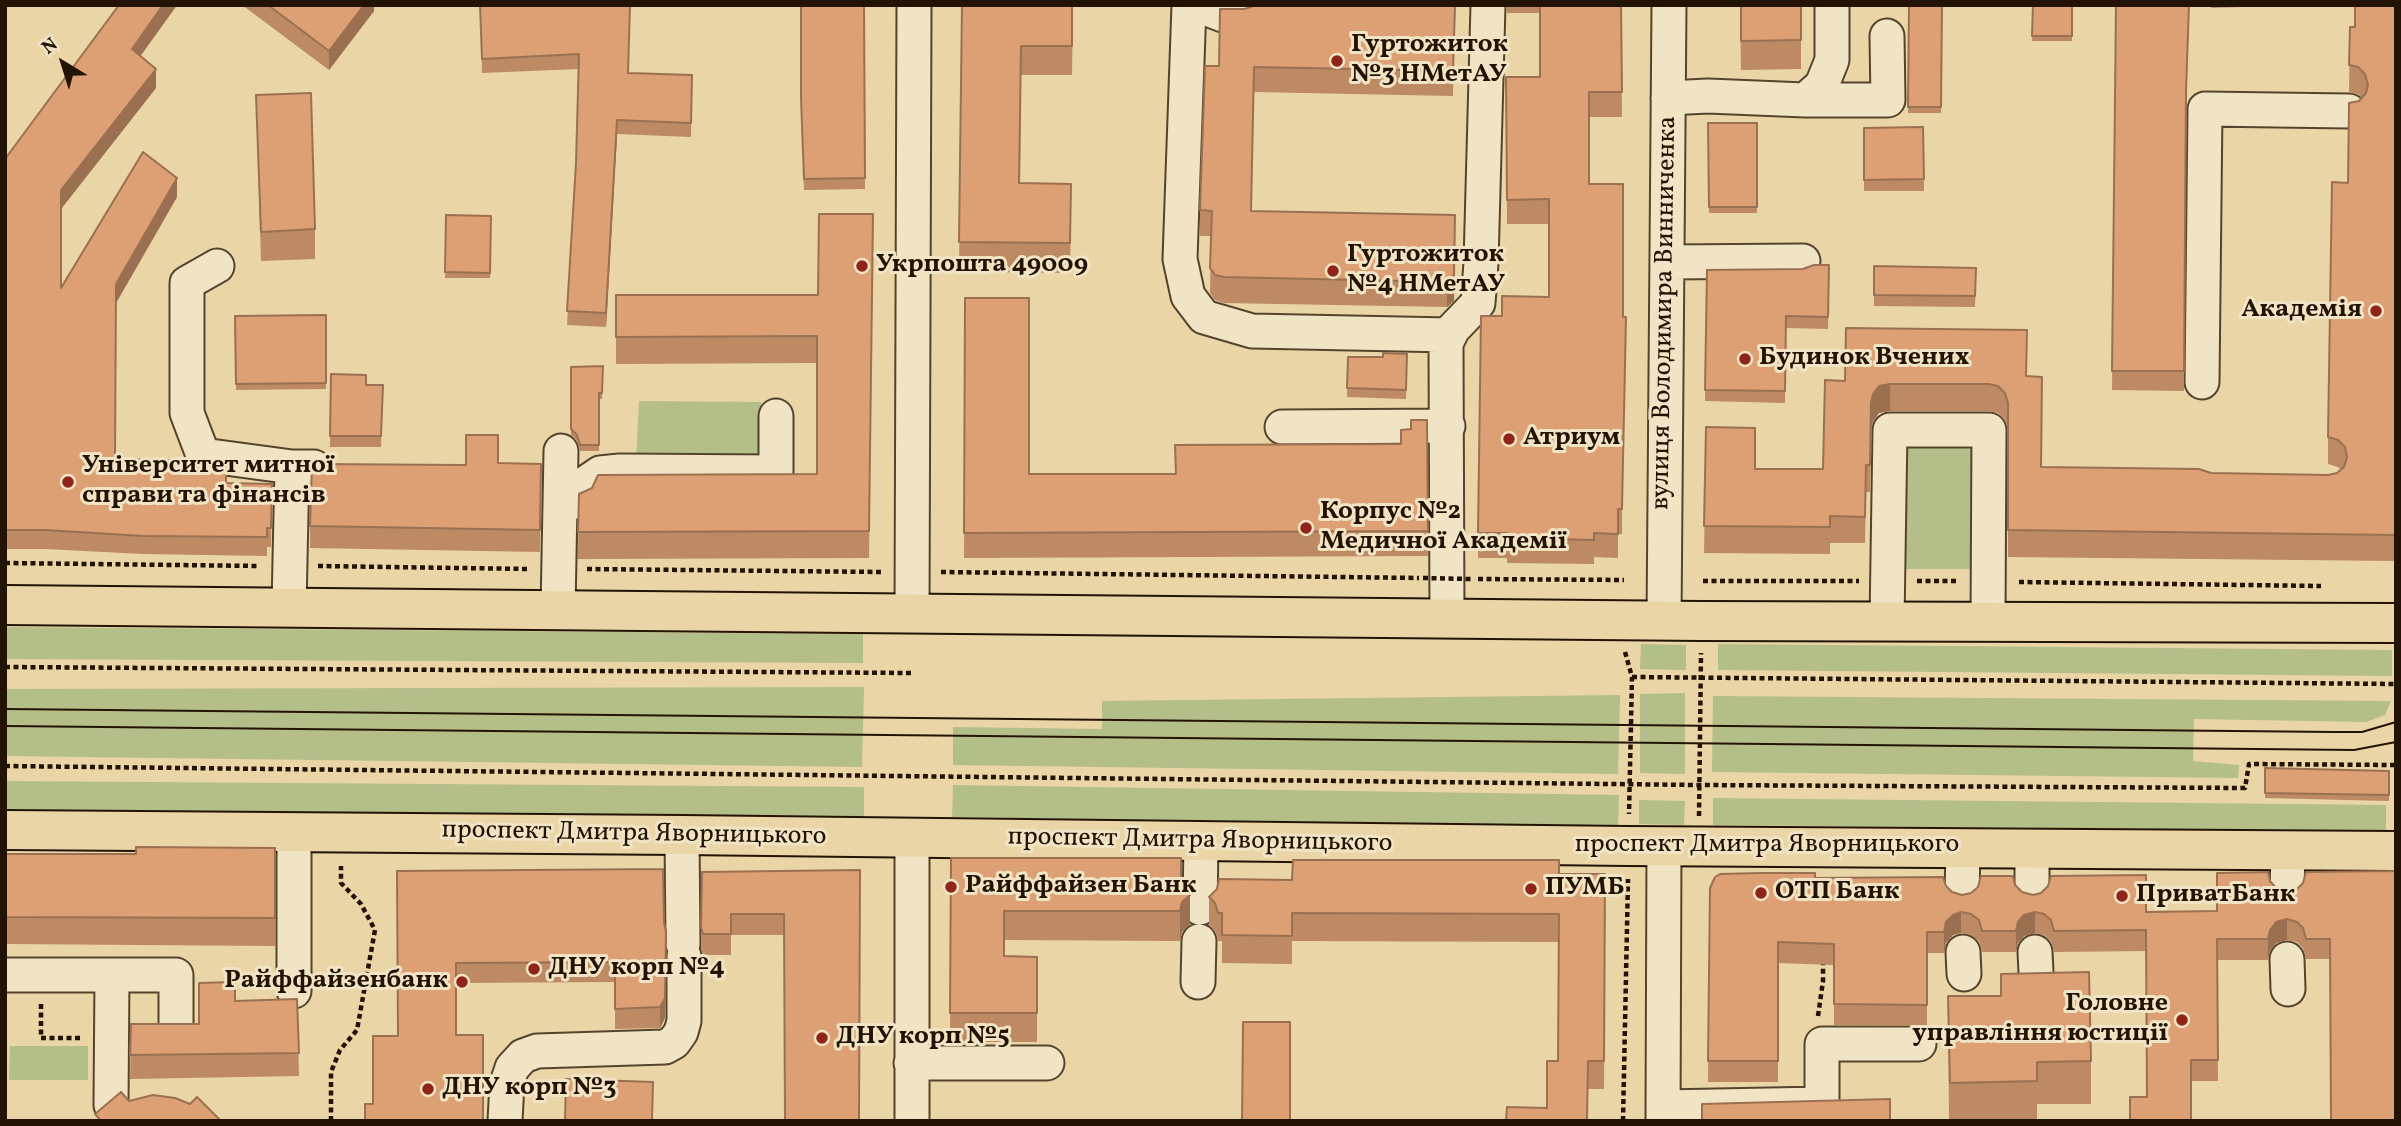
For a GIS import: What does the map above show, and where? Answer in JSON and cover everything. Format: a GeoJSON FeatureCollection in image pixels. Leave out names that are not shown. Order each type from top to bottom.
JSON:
{"type":"FeatureCollection","features":[{"type":"Feature","properties":{"kind":"main road"},"geometry":{"type":"LineString","coordinates":[[5,605],[1664,620],[2396,623]]}},
{"type":"Feature","properties":{"kind":"main road","name":"проспект Дмитра Яворницького"},"geometry":{"type":"LineString","coordinates":[[5,830],[1681,847],[2396,851]]}},
{"type":"Feature","properties":{"kind":"street"},"geometry":{"type":"LineString","coordinates":[[912,612],[915,5]]}},
{"type":"Feature","properties":{"kind":"street"},"geometry":{"type":"LineString","coordinates":[[1189,5],[1180,259],[1188,296],[1204,317],[1252,331],[1450,335]]}},
{"type":"Feature","properties":{"kind":"street"},"geometry":{"type":"LineString","coordinates":[[1197,5],[1223,15],[1243,15],[1244,5]]}},
{"type":"Feature","properties":{"kind":"street"},"geometry":{"type":"LineString","coordinates":[[1447,618],[1446,343],[1453,329],[1478,303],[1488,5]]}},
{"type":"Feature","properties":{"kind":"street","name":"вулиця Володимира Винниченка"},"geometry":{"type":"LineString","coordinates":[[1664,620],[1669,5]]}},
{"type":"Feature","properties":{"kind":"street"},"geometry":{"type":"LineString","coordinates":[[1805,100],[1822,85],[1832,60],[1832,5]]}},
{"type":"Feature","properties":{"kind":"street"},"geometry":{"type":"LineString","coordinates":[[1668,98],[1708,96],[1888,100],[1887,36]]}},
{"type":"Feature","properties":{"kind":"street"},"geometry":{"type":"LineString","coordinates":[[2202,382],[2205,109],[2349,111]]}},
{"type":"Feature","properties":{"kind":"street"},"geometry":{"type":"LineString","coordinates":[[1667,262],[1803,261]]}},
{"type":"Feature","properties":{"kind":"street"},"geometry":{"type":"LineString","coordinates":[[216,266],[187,283],[187,412],[203,455],[292,467],[346,467]]}},
{"type":"Feature","properties":{"kind":"street"},"geometry":{"type":"LineString","coordinates":[[578,502],[581,486],[600,473],[776,472],[776,416]]}},
{"type":"Feature","properties":{"kind":"street"},"geometry":{"type":"LineString","coordinates":[[1282,427],[1448,426]]}},
{"type":"Feature","properties":{"kind":"street"},"geometry":{"type":"LineString","coordinates":[[1887,621],[1890,430],[1989,430],[1988,622]]}},
{"type":"Feature","properties":{"kind":"street"},"geometry":{"type":"LineString","coordinates":[[561,451],[571,566],[568,610]]}},
{"type":"Feature","properties":{"kind":"street"},"geometry":{"type":"LineString","coordinates":[[289,607],[292,467]]}},
{"type":"Feature","properties":{"kind":"street"},"geometry":{"type":"LineString","coordinates":[[294,831],[294,991]]}},
{"type":"Feature","properties":{"kind":"street"},"geometry":{"type":"LineString","coordinates":[[505,1121],[507,1083],[512,1068],[523,1056],[537,1051],[665,1047],[674,1042],[681,1032],[684,1021],[682,835]]}},
{"type":"Feature","properties":{"kind":"street"},"geometry":{"type":"LineString","coordinates":[[912,839],[912,1121]]}},
{"type":"Feature","properties":{"kind":"street"},"geometry":{"type":"LineString","coordinates":[[1200,908],[1201,842]]}},
{"type":"Feature","properties":{"kind":"street"},"geometry":{"type":"LineString","coordinates":[[1681,847],[1663,1114],[1822,1104],[1822,1044],[1919,1044]]}},
{"type":"Feature","properties":{"kind":"street"},"geometry":{"type":"LineString","coordinates":[[1962,897],[1963,847]]}},
{"type":"Feature","properties":{"kind":"street"},"geometry":{"type":"LineString","coordinates":[[2032,847],[2032,897]]}},
{"type":"Feature","properties":{"kind":"street"},"geometry":{"type":"LineString","coordinates":[[2287,893],[2288,849]]}},
{"type":"Feature","properties":{"kind":"street"},"geometry":{"type":"LineString","coordinates":[[1198,982],[1199,941]]}},
{"type":"Feature","properties":{"kind":"street"},"geometry":{"type":"LineString","coordinates":[[5,975],[176,975],[176,1027]]}},
{"type":"Feature","properties":{"kind":"street"},"geometry":{"type":"LineString","coordinates":[[111,1105],[112,975]]}},
{"type":"Feature","properties":{"kind":"street"},"geometry":{"type":"LineString","coordinates":[[911,1063],[1047,1063]]}},
{"type":"Feature","properties":{"kind":"path"},"geometry":{"type":"LineString","coordinates":[[5,563],[571,566],[1624,580]]}},
{"type":"Feature","properties":{"kind":"path"},"geometry":{"type":"LineString","coordinates":[[1703,581],[2328,586]]}},
{"type":"Feature","properties":{"kind":"path"},"geometry":{"type":"LineString","coordinates":[[1624,648],[1632,677],[1629,784]]}},
{"type":"Feature","properties":{"kind":"path"},"geometry":{"type":"LineString","coordinates":[[5,667],[912,673]]}},
{"type":"Feature","properties":{"kind":"path"},"geometry":{"type":"LineString","coordinates":[[1632,677],[2396,684]]}},
{"type":"Feature","properties":{"kind":"path"},"geometry":{"type":"LineString","coordinates":[[1681,847],[1699,785],[1701,678]]}},
{"type":"Feature","properties":{"kind":"path"},"geometry":{"type":"LineString","coordinates":[[5,766],[1699,785],[2245,788],[2249,764],[2396,765]]}},
{"type":"Feature","properties":{"kind":"path"},"geometry":{"type":"LineString","coordinates":[[331,1121],[331,1072],[340,1050],[357,1030],[374,930],[361,904],[341,883],[341,864]]}},
{"type":"Feature","properties":{"kind":"path"},"geometry":{"type":"LineString","coordinates":[[1623,1121],[1628,879]]}},
{"type":"Feature","properties":{"kind":"path"},"geometry":{"type":"LineString","coordinates":[[1822,1044],[1818,1011],[1823,981],[1823,956]]}},
{"type":"Feature","properties":{"kind":"path"},"geometry":{"type":"LineString","coordinates":[[41,1019],[41,1038],[112,1038]]}},
{"type":"Feature","properties":{"kind":"green space"},"geometry":{"type":"Polygon","coordinates":[[[639,401],[761,402],[760,461],[636,461],[639,401]]]}},
{"type":"Feature","properties":{"kind":"green space"},"geometry":{"type":"Polygon","coordinates":[[[1894,438],[1982,439],[1981,569],[1893,569],[1894,438]]]}},
{"type":"Feature","properties":{"kind":"green space"},"geometry":{"type":"Polygon","coordinates":[[[5,627],[863,634],[863,663],[5,659],[5,627]]]}},
{"type":"Feature","properties":{"kind":"green space"},"geometry":{"type":"Polygon","coordinates":[[[1641,644],[1686,645],[1686,670],[1640,669],[1641,644]]]}},
{"type":"Feature","properties":{"kind":"green space"},"geometry":{"type":"Polygon","coordinates":[[[1718,644],[2392,650],[2392,676],[1718,670],[1718,644]]]}},
{"type":"Feature","properties":{"kind":"green space"},"geometry":{"type":"Polygon","coordinates":[[[864,687],[862,767],[5,756],[5,689],[864,687]]]}},
{"type":"Feature","properties":{"kind":"green space"},"geometry":{"type":"Polygon","coordinates":[[[1685,693],[1685,774],[1640,773],[1640,694],[1685,693]]]}},
{"type":"Feature","properties":{"kind":"green space"},"geometry":{"type":"Polygon","coordinates":[[[1620,695],[1618,774],[953,765],[953,727],[1102,729],[1102,701],[1620,695]]]}},
{"type":"Feature","properties":{"kind":"green space"},"geometry":{"type":"Polygon","coordinates":[[[1713,696],[2391,701],[2385,715],[2366,722],[2194,719],[2193,761],[2239,765],[2238,778],[1712,772],[1713,696]]]}},
{"type":"Feature","properties":{"kind":"green space"},"geometry":{"type":"Polygon","coordinates":[[[5,781],[864,787],[864,817],[5,810],[5,781]]]}},
{"type":"Feature","properties":{"kind":"green space"},"geometry":{"type":"Polygon","coordinates":[[[953,785],[1619,795],[1618,827],[952,817],[953,785]]]}},
{"type":"Feature","properties":{"kind":"green space"},"geometry":{"type":"Polygon","coordinates":[[[1713,798],[2386,805],[2386,831],[1713,825],[1713,798]]]}},
{"type":"Feature","properties":{"kind":"green space"},"geometry":{"type":"Polygon","coordinates":[[[1639,800],[1685,801],[1684,825],[1639,824],[1639,800]]]}},
{"type":"Feature","properties":{"kind":"green space"},"geometry":{"type":"Polygon","coordinates":[[[10,1046],[88,1046],[88,1080],[9,1080],[10,1046]]]}},
{"type":"Feature","properties":{"kind":"building"},"geometry":{"type":"Polygon","coordinates":[[[119,5],[163,5],[132,49],[156,69],[61,190],[61,288],[143,152],[177,178],[116,284],[115,459],[226,461],[226,483],[272,484],[271,528],[267,528],[267,537],[143,536],[5,530],[5,159],[119,5]]]}},
{"type":"Feature","properties":{"kind":"building"},"geometry":{"type":"Polygon","coordinates":[[[268,5],[364,5],[329,51],[268,5]]]}},
{"type":"Feature","properties":{"kind":"building"},"geometry":{"type":"Polygon","coordinates":[[[480,5],[630,5],[628,73],[692,75],[691,123],[617,120],[606,313],[567,311],[579,54],[482,59],[480,5]]]}},
{"type":"Feature","properties":{"kind":"building"},"geometry":{"type":"Polygon","coordinates":[[[801,5],[864,5],[865,178],[804,179],[801,5]]]}},
{"type":"Feature","properties":{"kind":"building"},"geometry":{"type":"Polygon","coordinates":[[[962,5],[1072,5],[1072,46],[1021,46],[1019,183],[1071,184],[1070,243],[959,242],[962,5]]]}},
{"type":"Feature","properties":{"kind":"building"},"geometry":{"type":"Polygon","coordinates":[[[1254,5],[1455,6],[1453,71],[1254,67],[1251,211],[1455,215],[1454,275],[1447,282],[1224,277],[1215,275],[1210,268],[1212,211],[1200,210],[1205,66],[1219,66],[1220,9],[1244,9],[1254,5]]]}},
{"type":"Feature","properties":{"kind":"building"},"geometry":{"type":"Polygon","coordinates":[[[1540,5],[1621,5],[1622,92],[1589,92],[1589,184],[1623,184],[1623,317],[1626,317],[1622,509],[1618,509],[1618,534],[1594,533],[1594,540],[1507,538],[1507,533],[1478,533],[1481,316],[1502,316],[1502,296],[1549,297],[1549,199],[1507,200],[1506,77],[1540,77],[1540,5]]]}},
{"type":"Feature","properties":{"kind":"building"},"geometry":{"type":"Polygon","coordinates":[[[1741,5],[1801,5],[1801,40],[1741,41],[1741,5]]]}},
{"type":"Feature","properties":{"kind":"building"},"geometry":{"type":"Polygon","coordinates":[[[1909,5],[1942,5],[1941,107],[1908,107],[1909,5]]]}},
{"type":"Feature","properties":{"kind":"building"},"geometry":{"type":"Polygon","coordinates":[[[2033,5],[2072,5],[2072,36],[2032,36],[2033,5]]]}},
{"type":"Feature","properties":{"kind":"building"},"geometry":{"type":"Polygon","coordinates":[[[2116,5],[2189,5],[2184,371],[2112,371],[2116,5]]]}},
{"type":"Feature","properties":{"kind":"building"},"geometry":{"type":"Polygon","coordinates":[[[2355,5],[2396,5],[2395,535],[2008,530],[2008,403],[2005,393],[1998,386],[1989,384],[1879,386],[1871,403],[1870,465],[1866,465],[1865,517],[1830,516],[1830,527],[1704,526],[1706,427],[1755,428],[1755,469],[1823,469],[1825,380],[1845,381],[1846,328],[2027,330],[2026,376],[2042,377],[2041,467],[2199,469],[2211,473],[2337,473],[2344,467],[2347,457],[2345,447],[2338,440],[2328,437],[2332,182],[2348,183],[2349,103],[2359,101],[2366,93],[2368,85],[2365,74],[2358,67],[2349,65],[2350,27],[2355,27],[2355,5]]]}},
{"type":"Feature","properties":{"kind":"building"},"geometry":{"type":"Polygon","coordinates":[[[311,93],[315,229],[261,232],[256,95],[311,93]]]}},
{"type":"Feature","properties":{"kind":"building"},"geometry":{"type":"Polygon","coordinates":[[[1708,123],[1757,123],[1757,207],[1709,207],[1708,123]]]}},
{"type":"Feature","properties":{"kind":"building"},"geometry":{"type":"Polygon","coordinates":[[[1923,127],[1924,179],[1864,180],[1864,128],[1923,127]]]}},
{"type":"Feature","properties":{"kind":"building"},"geometry":{"type":"Polygon","coordinates":[[[819,214],[873,214],[869,531],[578,532],[579,494],[592,488],[598,475],[817,474],[817,336],[616,337],[616,295],[818,295],[819,214]]]}},
{"type":"Feature","properties":{"kind":"building"},"geometry":{"type":"Polygon","coordinates":[[[446,215],[491,216],[490,273],[445,272],[446,215]]]}},
{"type":"Feature","properties":{"kind":"building","name":"Будинок Вчених"},"geometry":{"type":"Polygon","coordinates":[[[1814,265],[1829,265],[1828,317],[1786,316],[1785,391],[1705,390],[1707,270],[1803,269],[1814,265]]]}},
{"type":"Feature","properties":{"kind":"building"},"geometry":{"type":"Polygon","coordinates":[[[1874,266],[1976,268],[1975,296],[1874,295],[1874,266]]]}},
{"type":"Feature","properties":{"kind":"building"},"geometry":{"type":"Polygon","coordinates":[[[965,298],[1029,298],[1029,474],[1176,474],[1175,445],[1401,444],[1401,430],[1411,429],[1411,420],[1427,420],[1428,531],[964,533],[965,298]]]}},
{"type":"Feature","properties":{"kind":"building"},"geometry":{"type":"Polygon","coordinates":[[[326,315],[326,383],[236,384],[235,316],[326,315]]]}},
{"type":"Feature","properties":{"kind":"building"},"geometry":{"type":"Polygon","coordinates":[[[1383,353],[1407,354],[1406,390],[1347,388],[1348,357],[1383,357],[1383,353]]]}},
{"type":"Feature","properties":{"kind":"building"},"geometry":{"type":"Polygon","coordinates":[[[603,366],[602,393],[599,393],[599,445],[580,445],[577,435],[571,429],[571,367],[603,366]]]}},
{"type":"Feature","properties":{"kind":"building"},"geometry":{"type":"Polygon","coordinates":[[[331,374],[366,375],[366,385],[383,385],[381,436],[330,436],[331,374]]]}},
{"type":"Feature","properties":{"kind":"building"},"geometry":{"type":"Polygon","coordinates":[[[466,435],[498,435],[498,463],[541,464],[540,530],[310,526],[312,464],[466,465],[466,435]]]}},
{"type":"Feature","properties":{"kind":"building"},"geometry":{"type":"Polygon","coordinates":[[[2265,768],[2389,771],[2389,795],[2265,793],[2265,768]]]}},
{"type":"Feature","properties":{"kind":"building"},"geometry":{"type":"Polygon","coordinates":[[[136,847],[275,848],[275,918],[5,917],[5,854],[136,854],[136,847]]]}},
{"type":"Feature","properties":{"kind":"building"},"geometry":{"type":"Polygon","coordinates":[[[951,858],[1181,858],[1181,879],[1184,889],[1190,895],[1182,902],[1180,911],[1004,911],[1004,956],[1037,957],[1037,1013],[950,1013],[951,858]]]}},
{"type":"Feature","properties":{"kind":"building"},"geometry":{"type":"Polygon","coordinates":[[[1293,860],[1559,860],[1559,874],[1605,874],[1604,1061],[1588,1061],[1587,1121],[1506,1121],[1507,1107],[1547,1108],[1547,1061],[1558,1061],[1559,914],[1292,913],[1292,936],[1222,935],[1222,913],[1218,913],[1215,903],[1209,897],[1217,889],[1219,879],[1292,880],[1293,860]]]}},
{"type":"Feature","properties":{"kind":"building","name":"ДНУ корп №4"},"geometry":{"type":"Polygon","coordinates":[[[663,869],[665,998],[660,1007],[615,1009],[615,962],[456,963],[456,1035],[483,1035],[483,1121],[365,1121],[365,1104],[373,1104],[373,1036],[398,1036],[397,871],[663,869]]]}},
{"type":"Feature","properties":{"kind":"building","name":"ДНУ корп №5"},"geometry":{"type":"Polygon","coordinates":[[[860,870],[859,1121],[785,1121],[784,914],[731,914],[731,934],[703,934],[702,872],[860,870]]]}},
{"type":"Feature","properties":{"kind":"building"},"geometry":{"type":"Polygon","coordinates":[[[2396,871],[2396,1121],[2331,1121],[2330,939],[2306,939],[2303,928],[2297,922],[2287,919],[2276,922],[2268,939],[2217,939],[2218,1060],[2191,1060],[2191,1121],[2130,1121],[2130,1097],[2147,1097],[2146,930],[2054,931],[2051,920],[2044,914],[2035,912],[2024,915],[2018,922],[2016,931],[1982,931],[1979,920],[1971,914],[1961,912],[1946,922],[1944,932],[1927,932],[1927,1005],[1834,1004],[1834,944],[1778,942],[1778,1061],[1708,1061],[1710,888],[1715,877],[1720,874],[1815,873],[1815,878],[1943,877],[1952,892],[1962,895],[1971,893],[1978,887],[1981,876],[2013,876],[2015,885],[2022,892],[2033,895],[2041,893],[2048,886],[2051,876],[2146,875],[2146,912],[2217,911],[2217,873],[2268,872],[2270,881],[2276,888],[2287,891],[2297,889],[2303,883],[2306,872],[2396,871]]]}},
{"type":"Feature","properties":{"kind":"building"},"geometry":{"type":"Polygon","coordinates":[[[2089,972],[2091,1061],[2037,1062],[2037,1081],[1950,1083],[1948,996],[2001,996],[2001,974],[2089,972]]]}},
{"type":"Feature","properties":{"kind":"building"},"geometry":{"type":"Polygon","coordinates":[[[235,982],[235,1001],[297,999],[299,1053],[130,1055],[131,1024],[199,1024],[199,983],[235,982]]]}},
{"type":"Feature","properties":{"kind":"building"},"geometry":{"type":"Polygon","coordinates":[[[1243,1022],[1290,1022],[1290,1121],[1242,1121],[1243,1022]]]}},
{"type":"Feature","properties":{"kind":"building"},"geometry":{"type":"Polygon","coordinates":[[[566,1079],[653,1082],[652,1121],[565,1121],[566,1079]]]}},
{"type":"Feature","properties":{"kind":"building"},"geometry":{"type":"Polygon","coordinates":[[[121,1092],[129,1101],[153,1095],[175,1098],[190,1104],[197,1097],[221,1121],[101,1121],[95,1114],[121,1092]]]}},
{"type":"Feature","properties":{"kind":"building"},"geometry":{"type":"Polygon","coordinates":[[[1890,1099],[1890,1121],[1702,1121],[1702,1104],[1890,1099]]]}},
{"type":"Feature","properties":{"kind":"tunnel"},"geometry":{"type":"LineString","coordinates":[[577,559],[578,502]]}},
{"type":"Feature","properties":{"kind":"tram line"},"geometry":{"type":"LineString","coordinates":[[5,709],[2334,732],[2362,732],[2396,722]]}},
{"type":"Feature","properties":{"kind":"tram line"},"geometry":{"type":"LineString","coordinates":[[5,726],[2354,750],[2396,742]]}},
{"type":"Feature","properties":{"kind":"place","name":"Гуртожиток №3 НМетАУ"},"geometry":{"type":"Point","coordinates":[1337,61]}},
{"type":"Feature","properties":{"kind":"place","name":"Укрпошта 49009"},"geometry":{"type":"Point","coordinates":[862,266]}},
{"type":"Feature","properties":{"kind":"place","name":"Гуртожиток №4 НМетАУ"},"geometry":{"type":"Point","coordinates":[1333,271]}},
{"type":"Feature","properties":{"kind":"place","name":"Академія"},"geometry":{"type":"Point","coordinates":[2376,311]}},
{"type":"Feature","properties":{"kind":"place","name":"Будинок Вчених"},"geometry":{"type":"Point","coordinates":[1745,359]}},
{"type":"Feature","properties":{"kind":"place","name":"Атриум"},"geometry":{"type":"Point","coordinates":[1509,439]}},
{"type":"Feature","properties":{"kind":"place","name":"Університет митної справи та фінансів"},"geometry":{"type":"Point","coordinates":[68,482]}},
{"type":"Feature","properties":{"kind":"place","name":"Корпус №2 Медичної Академії"},"geometry":{"type":"Point","coordinates":[1306,528]}},
{"type":"Feature","properties":{"kind":"place","name":"Райффайзен Банк"},"geometry":{"type":"Point","coordinates":[951,887]}},
{"type":"Feature","properties":{"kind":"place","name":"ПУМБ"},"geometry":{"type":"Point","coordinates":[1531,889]}},
{"type":"Feature","properties":{"kind":"place","name":"ОТП Банк"},"geometry":{"type":"Point","coordinates":[1761,893]}},
{"type":"Feature","properties":{"kind":"place","name":"ПриватБанк"},"geometry":{"type":"Point","coordinates":[2122,896]}},
{"type":"Feature","properties":{"kind":"place","name":"ДНУ корп №4"},"geometry":{"type":"Point","coordinates":[534,969]}},
{"type":"Feature","properties":{"kind":"place","name":"Райффайзенбанк"},"geometry":{"type":"Point","coordinates":[462,982]}},
{"type":"Feature","properties":{"kind":"place","name":"Головне управління юстиції"},"geometry":{"type":"Point","coordinates":[2182,1020]}},
{"type":"Feature","properties":{"kind":"place","name":"ДНУ корп №5"},"geometry":{"type":"Point","coordinates":[822,1038]}},
{"type":"Feature","properties":{"kind":"place","name":"ДНУ корп №3"},"geometry":{"type":"Point","coordinates":[428,1089]}}]}
